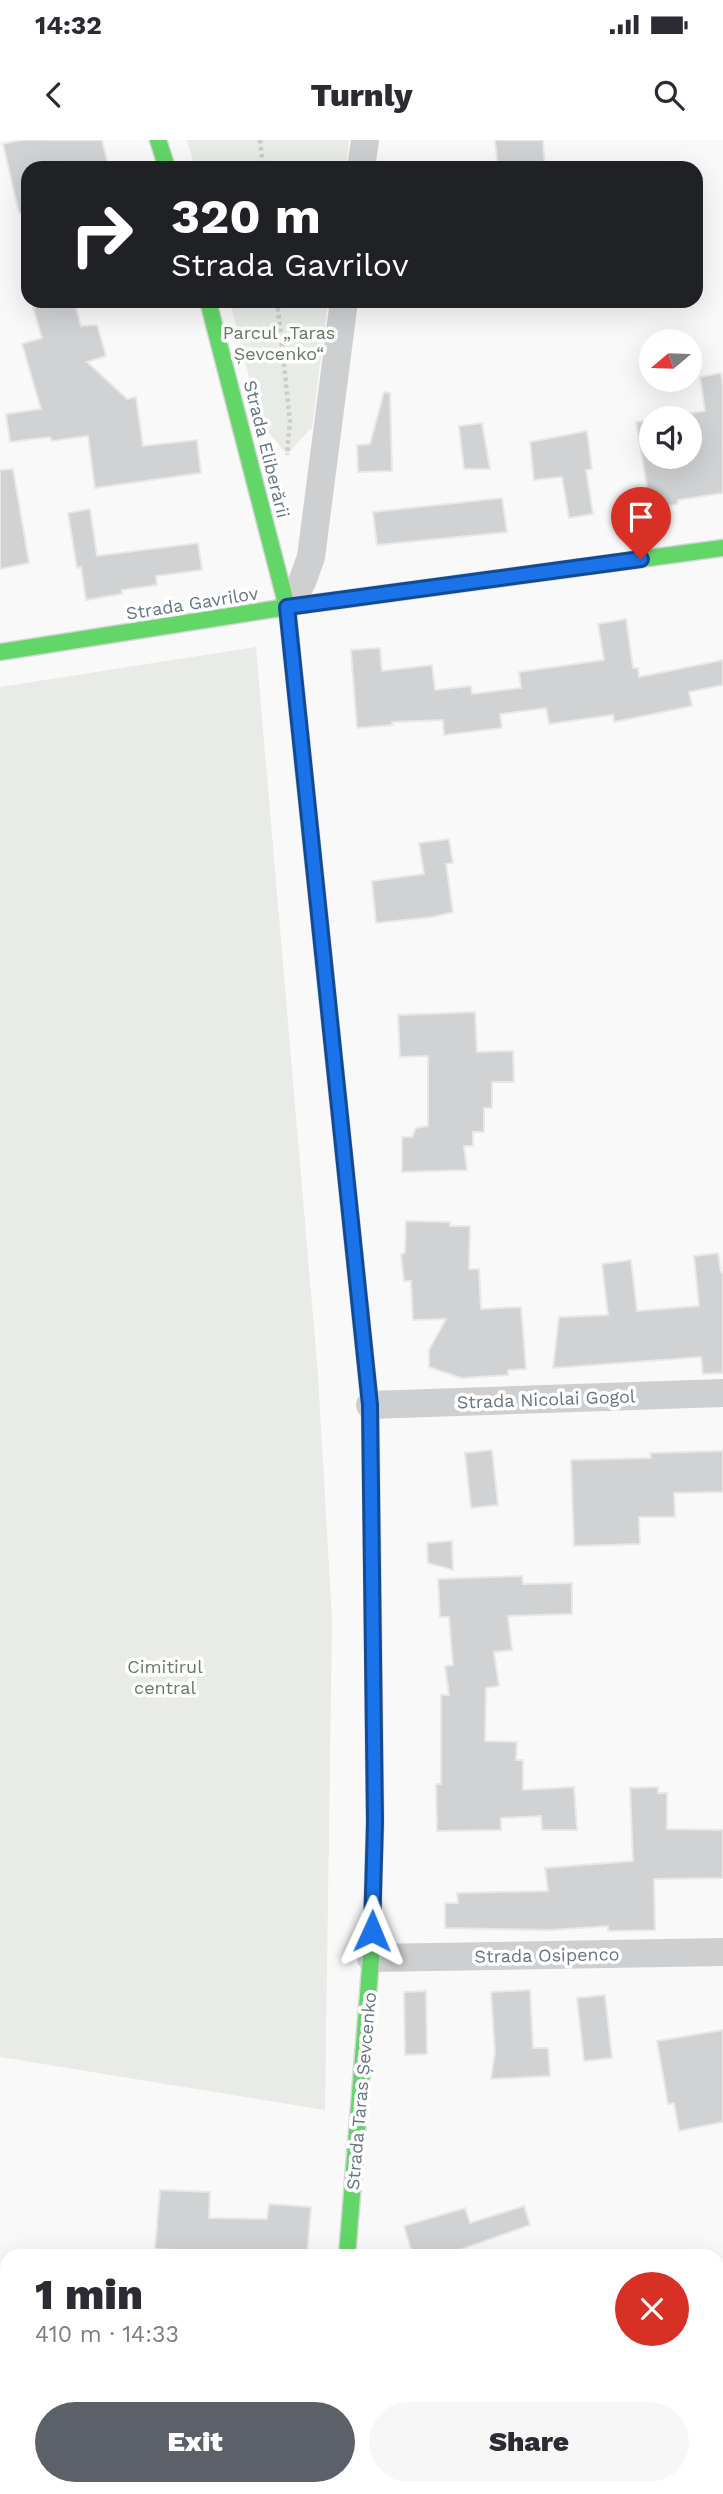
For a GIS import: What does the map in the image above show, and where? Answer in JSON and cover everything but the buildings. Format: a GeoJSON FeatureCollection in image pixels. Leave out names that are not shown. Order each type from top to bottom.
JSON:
{"type":"FeatureCollection","features":[{"type":"Feature","properties":{"kind":"main road"},"geometry":{"type":"LineString","coordinates":[[158,140],[165,161]]}},
{"type":"Feature","properties":{"kind":"main road","name":"Strada Eliberării"},"geometry":{"type":"LineString","coordinates":[[210,308],[287,607]]}},
{"type":"Feature","properties":{"kind":"main road","name":"Strada Gavrilov"},"geometry":{"type":"LineString","coordinates":[[0,652],[287,607],[723,548]]}},
{"type":"Feature","properties":{"kind":"main road","name":"Strada Taras Șevcenko"},"geometry":{"type":"LineString","coordinates":[[287,607],[370,1405],[375,1808],[371,1958],[348,2249]]}},
{"type":"Feature","properties":{"kind":"street"},"geometry":{"type":"LineString","coordinates":[[362,161],[365,140]]}},
{"type":"Feature","properties":{"kind":"street"},"geometry":{"type":"LineString","coordinates":[[287,607],[302,582],[311,557],[343,308]]}},
{"type":"Feature","properties":{"kind":"street","name":"Strada Nicolai Gogol"},"geometry":{"type":"LineString","coordinates":[[370,1405],[723,1393]]}},
{"type":"Feature","properties":{"kind":"street","name":"Strada Osipenco"},"geometry":{"type":"LineString","coordinates":[[371,1958],[723,1952]]}},
{"type":"Feature","properties":{"kind":"path"},"geometry":{"type":"LineString","coordinates":[[260,140],[262,161]]}},
{"type":"Feature","properties":{"kind":"path"},"geometry":{"type":"LineString","coordinates":[[278,308],[290,421],[287,455]]}},
{"type":"Feature","properties":{"kind":"green space"},"geometry":{"type":"Polygon","coordinates":[[[187,140],[349,140],[347,161],[193,161],[187,140]]]}},
{"type":"Feature","properties":{"kind":"green space","name":"Parcul „Taras Șevcenko“"},"geometry":{"type":"Polygon","coordinates":[[[232,308],[327,308],[312,429],[287,455],[267,430],[251,385],[232,308]]]}},
{"type":"Feature","properties":{"kind":"green space","name":"Cimitirul central"},"geometry":{"type":"Polygon","coordinates":[[[256,647],[318,1375],[332,1620],[325,2110],[0,2057],[0,687],[256,647]]]}},
{"type":"Feature","properties":{"kind":"traffic: fast"},"geometry":{"type":"LineString","coordinates":[[158,140],[165,161]]}},
{"type":"Feature","properties":{"kind":"traffic: fast"},"geometry":{"type":"LineString","coordinates":[[210,308],[287,607],[338,1098]]}},
{"type":"Feature","properties":{"kind":"traffic: fast"},"geometry":{"type":"LineString","coordinates":[[0,652],[287,607],[723,548]]}},
{"type":"Feature","properties":{"kind":"traffic: fast"},"geometry":{"type":"LineString","coordinates":[[348,2249],[371,1958],[375,1822],[372,1545]]}},
{"type":"Feature","properties":{"kind":"traffic: slow"},"geometry":{"type":"LineString","coordinates":[[338,1098],[370,1405],[372,1545]]}},
{"type":"Feature","properties":{"kind":"route"},"geometry":{"type":"LineString","coordinates":[[372,1931],[375,1822],[370,1405],[287,607],[641,559]]}}]}
